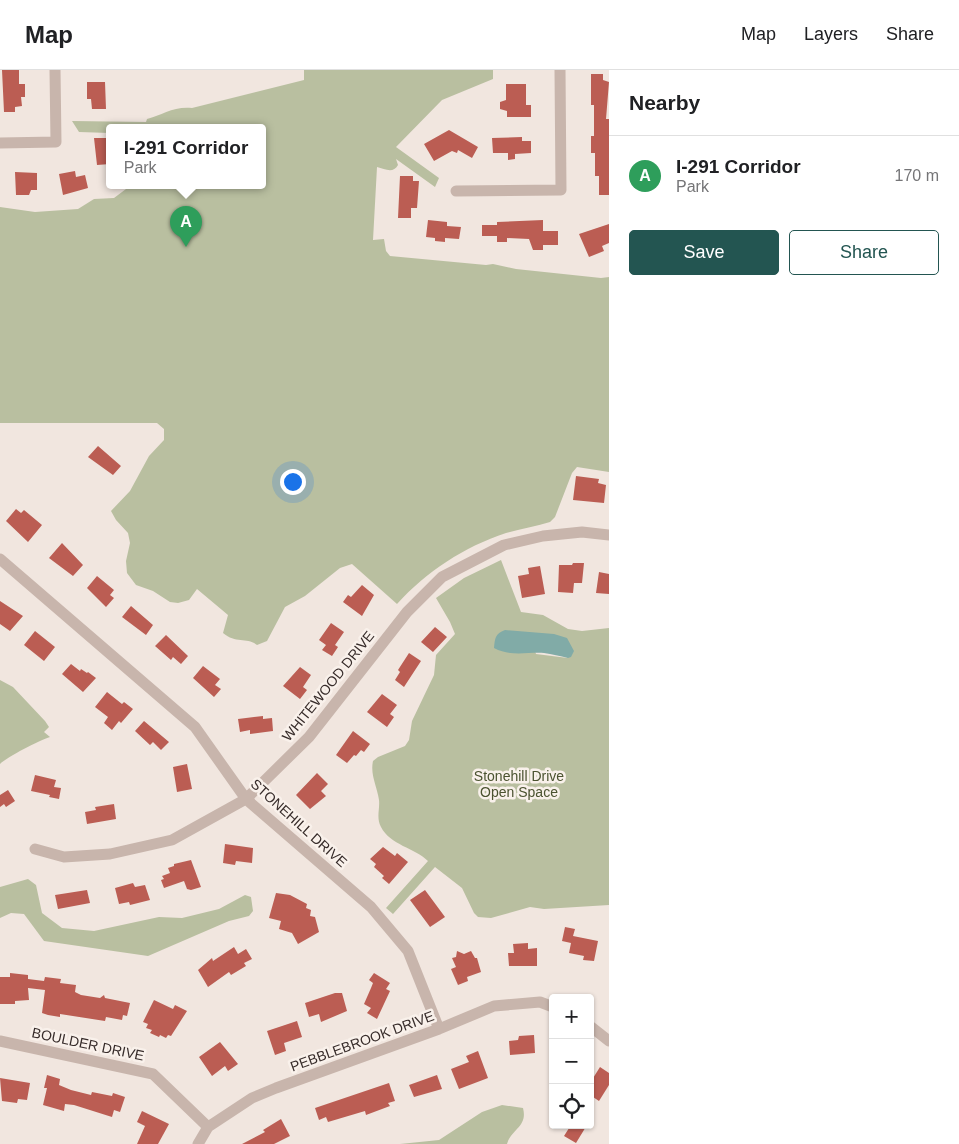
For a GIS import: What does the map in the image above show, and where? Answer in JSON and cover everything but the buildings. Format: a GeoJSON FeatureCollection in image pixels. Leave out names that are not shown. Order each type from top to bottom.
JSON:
{"type":"FeatureCollection","features":[{"type":"Feature","properties":{"kind":"street"},"geometry":{"type":"LineString","coordinates":[[0,143],[56,142],[55,70]]}},
{"type":"Feature","properties":{"kind":"street"},"geometry":{"type":"LineString","coordinates":[[456,190],[561,190],[560,70]]}},
{"type":"Feature","properties":{"kind":"street","name":"WHITEWOOD DRIVE"},"geometry":{"type":"LineString","coordinates":[[35,849],[64,857],[110,854],[172,840],[246,799],[310,736],[407,612],[442,577],[504,545],[543,536],[582,532],[609,535]]}},
{"type":"Feature","properties":{"kind":"street","name":"STONEHILL DRIVE"},"geometry":{"type":"LineString","coordinates":[[0,559],[195,726],[246,799],[371,907],[408,951],[439,1029]]}},
{"type":"Feature","properties":{"kind":"street","name":"PEBBLEBROOK DRIVE"},"geometry":{"type":"LineString","coordinates":[[198,1144],[208,1127],[252,1098],[439,1029],[494,1006],[540,1002],[549,1005]]}},
{"type":"Feature","properties":{"kind":"street"},"geometry":{"type":"LineString","coordinates":[[594,1029],[609,1041]]}},
{"type":"Feature","properties":{"kind":"street","name":"BOULDER DRIVE"},"geometry":{"type":"LineString","coordinates":[[0,1041],[153,1074],[208,1127]]}},
{"type":"Feature","properties":{"kind":"green space"},"geometry":{"type":"Polygon","coordinates":[[[304,70],[493,70],[493,79],[442,100],[396,147],[439,178],[435,187],[396,159],[398,165],[394,169],[389,170],[377,167],[373,240],[384,239],[386,251],[390,256],[486,265],[493,264],[516,269],[601,278],[609,277],[609,472],[577,467],[572,473],[555,517],[550,522],[506,533],[475,545],[447,561],[421,581],[397,604],[352,564],[340,568],[305,596],[285,607],[267,641],[257,645],[249,641],[232,638],[223,633],[228,615],[197,589],[189,600],[178,603],[170,602],[153,591],[136,585],[127,573],[126,561],[130,543],[128,533],[116,520],[111,511],[130,491],[149,456],[164,440],[164,429],[157,423],[0,423],[0,207],[35,212],[78,209],[94,199],[114,198],[126,189],[266,189],[266,124],[106,124],[106,133],[79,132],[72,121],[146,122],[147,119],[174,110],[192,108],[304,80],[304,70]]]}},
{"type":"Feature","properties":{"kind":"green space","name":"Stonehill Drive Open Space"},"geometry":{"type":"Polygon","coordinates":[[[501,560],[521,612],[543,615],[568,629],[582,631],[609,628],[609,905],[544,909],[530,907],[491,918],[478,917],[474,913],[462,888],[435,867],[393,914],[386,908],[428,861],[390,838],[381,827],[378,817],[379,800],[372,771],[373,761],[405,746],[409,740],[412,721],[434,675],[436,655],[455,634],[436,598],[464,578],[501,560]],[[529,633],[536,654],[568,658],[529,633]]]}},
{"type":"Feature","properties":{"kind":"green space"},"geometry":{"type":"Polygon","coordinates":[[[0,680],[13,687],[45,721],[49,727],[44,732],[50,737],[9,757],[0,764],[0,680]]]}},
{"type":"Feature","properties":{"kind":"green space"},"geometry":{"type":"Polygon","coordinates":[[[28,879],[36,885],[42,913],[62,928],[94,931],[159,917],[182,918],[219,909],[245,895],[251,897],[253,911],[249,916],[229,921],[148,956],[44,941],[24,914],[11,913],[0,918],[0,887],[28,879]]]}},
{"type":"Feature","properties":{"kind":"green space"},"geometry":{"type":"Polygon","coordinates":[[[502,1105],[523,1108],[524,1114],[521,1124],[507,1144],[400,1144],[439,1140],[482,1112],[502,1105]]]}},
{"type":"Feature","properties":{"kind":"water"},"geometry":{"type":"Polygon","coordinates":[[[505,630],[554,634],[567,638],[574,651],[571,657],[568,658],[544,653],[500,651],[494,648],[495,639],[499,633],[505,630]]]}},
{"type":"Feature","properties":{"kind":"place","name":"I-291 Corridor"},"geometry":{"type":"Point","coordinates":[186,247]}}]}
